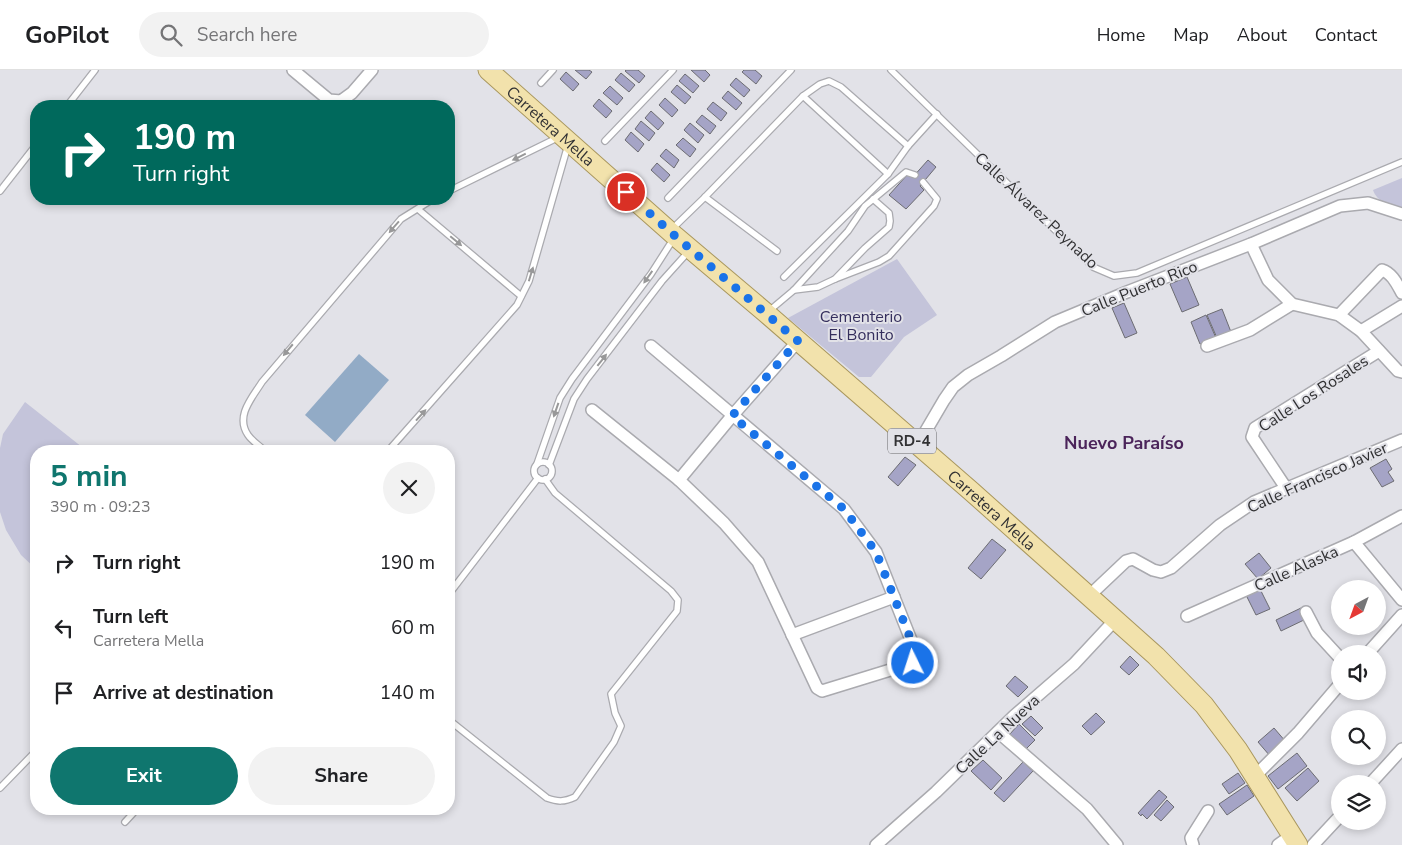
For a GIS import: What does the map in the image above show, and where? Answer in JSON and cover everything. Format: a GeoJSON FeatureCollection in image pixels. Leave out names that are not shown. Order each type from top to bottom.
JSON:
{"type":"FeatureCollection","features":[{"type":"Feature","properties":{"kind":"main road","name":"Carretera Mella"},"geometry":{"type":"LineString","coordinates":[[488,70],[1156,656],[1204,705],[1256,775],[1289,841]]}},
{"type":"Feature","properties":{"kind":"street"},"geometry":{"type":"LineString","coordinates":[[293,70],[329,100]]}},
{"type":"Feature","properties":{"kind":"street"},"geometry":{"type":"LineString","coordinates":[[342,100],[352,93],[372,70]]}},
{"type":"Feature","properties":{"kind":"street","name":"Calle Puerto Rico"},"geometry":{"type":"LineString","coordinates":[[917,446],[953,387],[968,375],[1055,322],[1251,244],[1340,206],[1368,203],[1402,214]]}},
{"type":"Feature","properties":{"kind":"street"},"geometry":{"type":"LineString","coordinates":[[1251,244],[1268,280],[1292,304],[1339,315],[1361,331],[1401,372]]}},
{"type":"Feature","properties":{"kind":"street"},"geometry":{"type":"LineString","coordinates":[[1339,315],[1382,270],[1386,271],[1396,282],[1402,293]]}},
{"type":"Feature","properties":{"kind":"street"},"geometry":{"type":"LineString","coordinates":[[1207,346],[1250,330],[1292,304]]}},
{"type":"Feature","properties":{"kind":"street"},"geometry":{"type":"LineString","coordinates":[[1361,331],[1402,306]]}},
{"type":"Feature","properties":{"kind":"street"},"geometry":{"type":"LineString","coordinates":[[680,480],[732,416],[798,341]]}},
{"type":"Feature","properties":{"kind":"street"},"geometry":{"type":"LineString","coordinates":[[592,410],[680,480],[724,523],[758,562],[816,688],[822,691],[913,663],[915,650],[876,552],[844,509],[651,346]]}},
{"type":"Feature","properties":{"kind":"street","name":"Calle Los Rosales"},"geometry":{"type":"LineString","coordinates":[[1286,488],[1252,437],[1255,428],[1379,351]]}},
{"type":"Feature","properties":{"kind":"street","name":"Calle Francisco Javier"},"geometry":{"type":"LineString","coordinates":[[1089,596],[1118,568],[1133,558],[1160,572],[1171,568],[1220,525],[1254,502],[1402,440]]}},
{"type":"Feature","properties":{"kind":"street","name":"Calle Alaska"},"geometry":{"type":"LineString","coordinates":[[1187,616],[1354,542],[1402,516]]}},
{"type":"Feature","properties":{"kind":"street"},"geometry":{"type":"LineString","coordinates":[[1354,542],[1397,585],[1402,600]]}},
{"type":"Feature","properties":{"kind":"street"},"geometry":{"type":"LineString","coordinates":[[792,635],[894,597]]}},
{"type":"Feature","properties":{"kind":"street"},"geometry":{"type":"LineString","coordinates":[[1306,612],[1317,633],[1331,648]]}},
{"type":"Feature","properties":{"kind":"street"},"geometry":{"type":"LineString","coordinates":[[1375,645],[1402,615]]}},
{"type":"Feature","properties":{"kind":"street","name":"Calle La Nueva"},"geometry":{"type":"LineString","coordinates":[[876,845],[1074,664],[1115,620]]}},
{"type":"Feature","properties":{"kind":"street"},"geometry":{"type":"LineString","coordinates":[[1256,775],[1298,733],[1331,694]]}},
{"type":"Feature","properties":{"kind":"street"},"geometry":{"type":"LineString","coordinates":[[998,732],[1086,809],[1117,845]]}},
{"type":"Feature","properties":{"kind":"street"},"geometry":{"type":"LineString","coordinates":[[1380,775],[1400,757]]}},
{"type":"Feature","properties":{"kind":"street"},"geometry":{"type":"LineString","coordinates":[[1193,845],[1191,838],[1208,811]]}},
{"type":"Feature","properties":{"kind":"street"},"geometry":{"type":"LineString","coordinates":[[1313,845],[1331,826]]}},
{"type":"Feature","properties":{"kind":"lane"},"geometry":{"type":"LineString","coordinates":[[72,100],[95,70]]}},
{"type":"Feature","properties":{"kind":"lane"},"geometry":{"type":"LineString","coordinates":[[541,83],[553,70]]}},
{"type":"Feature","properties":{"kind":"lane"},"geometry":{"type":"LineString","coordinates":[[605,141],[672,70]]}},
{"type":"Feature","properties":{"kind":"lane"},"geometry":{"type":"LineString","coordinates":[[668,198],[791,70]]}},
{"type":"Feature","properties":{"kind":"lane","name":"Calle Álvarez Peynado"},"geometry":{"type":"LineString","coordinates":[[891,70],[1093,267],[1114,276],[1138,273],[1402,162]]}},
{"type":"Feature","properties":{"kind":"lane"},"geometry":{"type":"LineString","coordinates":[[455,725],[547,798],[558,802],[567,801],[575,797],[614,742],[621,726],[615,713],[611,694],[677,611],[678,600],[671,591],[555,493],[534,472],[560,398],[572,379],[651,274],[673,234],[705,197],[804,96],[820,84],[829,81],[841,87],[908,146]]}},
{"type":"Feature","properties":{"kind":"lane"},"geometry":{"type":"LineString","coordinates":[[804,96],[888,174]]}},
{"type":"Feature","properties":{"kind":"lane"},"geometry":{"type":"LineString","coordinates":[[784,277],[888,174],[908,146],[937,114]]}},
{"type":"Feature","properties":{"kind":"lane"},"geometry":{"type":"LineString","coordinates":[[455,188],[566,138]]}},
{"type":"Feature","properties":{"kind":"lane"},"geometry":{"type":"LineString","coordinates":[[393,445],[517,305],[528,281],[566,138]]}},
{"type":"Feature","properties":{"kind":"lane"},"geometry":{"type":"LineString","coordinates":[[0,191],[30,153]]}},
{"type":"Feature","properties":{"kind":"lane"},"geometry":{"type":"LineString","coordinates":[[766,313],[794,290],[848,230],[872,198],[906,172],[915,175]]}},
{"type":"Feature","properties":{"kind":"lane"},"geometry":{"type":"LineString","coordinates":[[794,290],[818,287],[889,256],[934,206],[936,199],[923,182]]}},
{"type":"Feature","properties":{"kind":"lane"},"geometry":{"type":"LineString","coordinates":[[705,197],[777,251]]}},
{"type":"Feature","properties":{"kind":"lane"},"geometry":{"type":"LineString","coordinates":[[835,279],[865,248],[889,227],[888,213],[872,198]]}},
{"type":"Feature","properties":{"kind":"lane"},"geometry":{"type":"LineString","coordinates":[[259,445],[248,435],[242,419],[245,408],[262,382],[401,219],[425,205]]}},
{"type":"Feature","properties":{"kind":"lane"},"geometry":{"type":"LineString","coordinates":[[419,210],[521,296]]}},
{"type":"Feature","properties":{"kind":"lane"},"geometry":{"type":"LineString","coordinates":[[455,586],[541,478],[551,474],[549,465],[574,399],[587,379],[662,281],[691,250]]}},
{"type":"Feature","properties":{"kind":"lane"},"geometry":{"type":"LineString","coordinates":[[537,464],[541,462],[549,465]]}},
{"type":"Feature","properties":{"kind":"lane"},"geometry":{"type":"LineString","coordinates":[[0,788],[30,757]]}},
{"type":"Feature","properties":{"kind":"lane"},"geometry":{"type":"LineString","coordinates":[[125,822],[131,815]]}},
{"type":"Feature","properties":{"kind":"green space"},"geometry":{"type":"Polygon","coordinates":[[[1402,178],[1402,210],[1381,201],[1373,190],[1402,178]]]}},
{"type":"Feature","properties":{"kind":"green space","name":"Cementerio El Bonito"},"geometry":{"type":"Polygon","coordinates":[[[897,259],[937,315],[904,337],[871,377],[859,377],[788,318],[897,259]]]}},
{"type":"Feature","properties":{"kind":"green space"},"geometry":{"type":"Polygon","coordinates":[[[25,402],[79,445],[30,445],[30,563],[21,555],[6,530],[0,512],[0,448],[3,434],[25,402]]]}},
{"type":"Feature","properties":{"kind":"shaded area"},"geometry":{"type":"Polygon","coordinates":[[[359,354],[389,380],[335,442],[305,415],[359,354]]]}},
{"type":"Feature","properties":{"kind":"building"},"geometry":{"type":"Polygon","coordinates":[[[575,70],[589,70],[592,72],[586,79],[575,70]]]}},
{"type":"Feature","properties":{"kind":"building"},"geometry":{"type":"Polygon","coordinates":[[[626,70],[638,70],[645,76],[639,83],[626,70]]]}},
{"type":"Feature","properties":{"kind":"building"},"geometry":{"type":"Polygon","coordinates":[[[691,70],[705,70],[710,75],[704,82],[691,70]]]}},
{"type":"Feature","properties":{"kind":"building"},"geometry":{"type":"Polygon","coordinates":[[[744,70],[755,70],[762,76],[756,84],[742,72],[744,70]]]}},
{"type":"Feature","properties":{"kind":"building"},"geometry":{"type":"Polygon","coordinates":[[[566,72],[579,84],[573,91],[560,79],[566,72]]]}},
{"type":"Feature","properties":{"kind":"building"},"geometry":{"type":"Polygon","coordinates":[[[621,73],[635,85],[629,92],[615,80],[621,73]]]}},
{"type":"Feature","properties":{"kind":"building"},"geometry":{"type":"Polygon","coordinates":[[[685,74],[699,86],[693,93],[679,81],[685,74]]]}},
{"type":"Feature","properties":{"kind":"building"},"geometry":{"type":"Polygon","coordinates":[[[736,78],[750,90],[744,97],[730,85],[736,78]]]}},
{"type":"Feature","properties":{"kind":"building"},"geometry":{"type":"Polygon","coordinates":[[[677,85],[691,97],[685,104],[671,92],[677,85]]]}},
{"type":"Feature","properties":{"kind":"building"},"geometry":{"type":"Polygon","coordinates":[[[610,86],[623,98],[617,105],[603,93],[610,86]]]}},
{"type":"Feature","properties":{"kind":"building"},"geometry":{"type":"Polygon","coordinates":[[[728,91],[742,103],[736,110],[722,98],[728,91]]]}},
{"type":"Feature","properties":{"kind":"building"},"geometry":{"type":"Polygon","coordinates":[[[665,98],[678,110],[672,117],[659,105],[665,98]]]}},
{"type":"Feature","properties":{"kind":"building"},"geometry":{"type":"Polygon","coordinates":[[[599,99],[612,111],[606,118],[593,106],[599,99]]]}},
{"type":"Feature","properties":{"kind":"building"},"geometry":{"type":"Polygon","coordinates":[[[713,102],[727,113],[721,121],[707,109],[713,102]]]}},
{"type":"Feature","properties":{"kind":"building"},"geometry":{"type":"Polygon","coordinates":[[[651,111],[664,123],[658,130],[645,118],[651,111]]]}},
{"type":"Feature","properties":{"kind":"building"},"geometry":{"type":"Polygon","coordinates":[[[702,115],[716,126],[710,134],[696,122],[702,115]]]}},
{"type":"Feature","properties":{"kind":"building"},"geometry":{"type":"Polygon","coordinates":[[[641,121],[655,133],[649,141],[635,129],[641,121]]]}},
{"type":"Feature","properties":{"kind":"building"},"geometry":{"type":"Polygon","coordinates":[[[690,123],[704,135],[698,143],[684,130],[690,123]]]}},
{"type":"Feature","properties":{"kind":"building"},"geometry":{"type":"Polygon","coordinates":[[[631,132],[644,144],[638,152],[625,140],[631,132]]]}},
{"type":"Feature","properties":{"kind":"building"},"geometry":{"type":"Polygon","coordinates":[[[683,138],[696,149],[690,157],[676,145],[683,138]]]}},
{"type":"Feature","properties":{"kind":"building"},"geometry":{"type":"Polygon","coordinates":[[[666,149],[679,160],[674,168],[660,156],[666,149]]]}},
{"type":"Feature","properties":{"kind":"building"},"geometry":{"type":"Polygon","coordinates":[[[928,160],[936,167],[920,186],[924,190],[906,209],[889,195],[908,174],[912,178],[928,160]]]}},
{"type":"Feature","properties":{"kind":"building"},"geometry":{"type":"Polygon","coordinates":[[[657,163],[670,175],[664,182],[651,170],[657,163]]]}},
{"type":"Feature","properties":{"kind":"building"},"geometry":{"type":"Polygon","coordinates":[[[1187,277],[1199,305],[1182,312],[1170,284],[1187,277]]]}},
{"type":"Feature","properties":{"kind":"building"},"geometry":{"type":"Polygon","coordinates":[[[1124,303],[1137,333],[1125,338],[1112,308],[1124,303]]]}},
{"type":"Feature","properties":{"kind":"building"},"geometry":{"type":"Polygon","coordinates":[[[1222,309],[1231,332],[1217,338],[1207,315],[1222,309]]]}},
{"type":"Feature","properties":{"kind":"building"},"geometry":{"type":"Polygon","coordinates":[[[1206,315],[1216,338],[1200,344],[1191,322],[1206,315]]]}},
{"type":"Feature","properties":{"kind":"building"},"geometry":{"type":"Polygon","coordinates":[[[905,457],[916,465],[898,486],[888,477],[905,457]]]}},
{"type":"Feature","properties":{"kind":"building"},"geometry":{"type":"Polygon","coordinates":[[[1386,459],[1392,469],[1388,472],[1394,481],[1382,487],[1370,468],[1386,459]]]}},
{"type":"Feature","properties":{"kind":"building"},"geometry":{"type":"Polygon","coordinates":[[[992,539],[1006,550],[981,579],[968,568],[992,539]]]}},
{"type":"Feature","properties":{"kind":"building"},"geometry":{"type":"Polygon","coordinates":[[[1259,553],[1271,568],[1258,579],[1245,564],[1259,553]]]}},
{"type":"Feature","properties":{"kind":"building"},"geometry":{"type":"Polygon","coordinates":[[[1260,589],[1270,609],[1256,615],[1246,595],[1260,589]]]}},
{"type":"Feature","properties":{"kind":"building"},"geometry":{"type":"Polygon","coordinates":[[[1301,608],[1306,619],[1281,631],[1276,620],[1301,608]]]}},
{"type":"Feature","properties":{"kind":"building"},"geometry":{"type":"Polygon","coordinates":[[[1130,656],[1139,665],[1129,675],[1120,667],[1130,656]]]}},
{"type":"Feature","properties":{"kind":"building"},"geometry":{"type":"Polygon","coordinates":[[[1015,676],[1028,687],[1018,697],[1006,686],[1015,676]]]}},
{"type":"Feature","properties":{"kind":"building"},"geometry":{"type":"Polygon","coordinates":[[[1096,713],[1105,722],[1091,735],[1082,726],[1096,713]]]}},
{"type":"Feature","properties":{"kind":"building"},"geometry":{"type":"Polygon","coordinates":[[[1031,716],[1043,728],[1035,736],[1022,724],[1031,716]]]}},
{"type":"Feature","properties":{"kind":"building"},"geometry":{"type":"Polygon","coordinates":[[[1019,724],[1035,740],[1025,750],[1009,735],[1019,724]]]}},
{"type":"Feature","properties":{"kind":"building"},"geometry":{"type":"Polygon","coordinates":[[[1274,728],[1286,742],[1270,756],[1258,742],[1274,728]]]}},
{"type":"Feature","properties":{"kind":"building"},"geometry":{"type":"Polygon","coordinates":[[[1297,753],[1307,766],[1278,789],[1268,776],[1297,753]]]}},
{"type":"Feature","properties":{"kind":"building"},"geometry":{"type":"Polygon","coordinates":[[[983,760],[1002,778],[991,790],[971,771],[983,760]]]}},
{"type":"Feature","properties":{"kind":"building"},"geometry":{"type":"Polygon","coordinates":[[[1023,762],[1033,771],[1004,802],[994,793],[1023,762]]]}},
{"type":"Feature","properties":{"kind":"building"},"geometry":{"type":"Polygon","coordinates":[[[1308,768],[1319,781],[1297,801],[1285,788],[1308,768]]]}},
{"type":"Feature","properties":{"kind":"building"},"geometry":{"type":"Polygon","coordinates":[[[1238,773],[1245,783],[1229,794],[1222,784],[1238,773]]]}},
{"type":"Feature","properties":{"kind":"building"},"geometry":{"type":"Polygon","coordinates":[[[1247,785],[1254,796],[1227,815],[1219,804],[1247,785]]]}},
{"type":"Feature","properties":{"kind":"building"},"geometry":{"type":"Polygon","coordinates":[[[1159,790],[1167,797],[1147,819],[1142,814],[1141,816],[1138,813],[1159,790]]]}},
{"type":"Feature","properties":{"kind":"building"},"geometry":{"type":"Polygon","coordinates":[[[1167,800],[1174,807],[1161,821],[1154,815],[1167,800]]]}},
{"type":"Feature","properties":{"kind":"district","name":"Nuevo Paraíso"},"geometry":{"type":"Point","coordinates":[1124,443]}},
{"type":"Feature","properties":{"kind":"route"},"geometry":{"type":"LineString","coordinates":[[626,192],[798,341],[732,416],[844,509],[876,552],[915,650],[913,663]]}}]}
